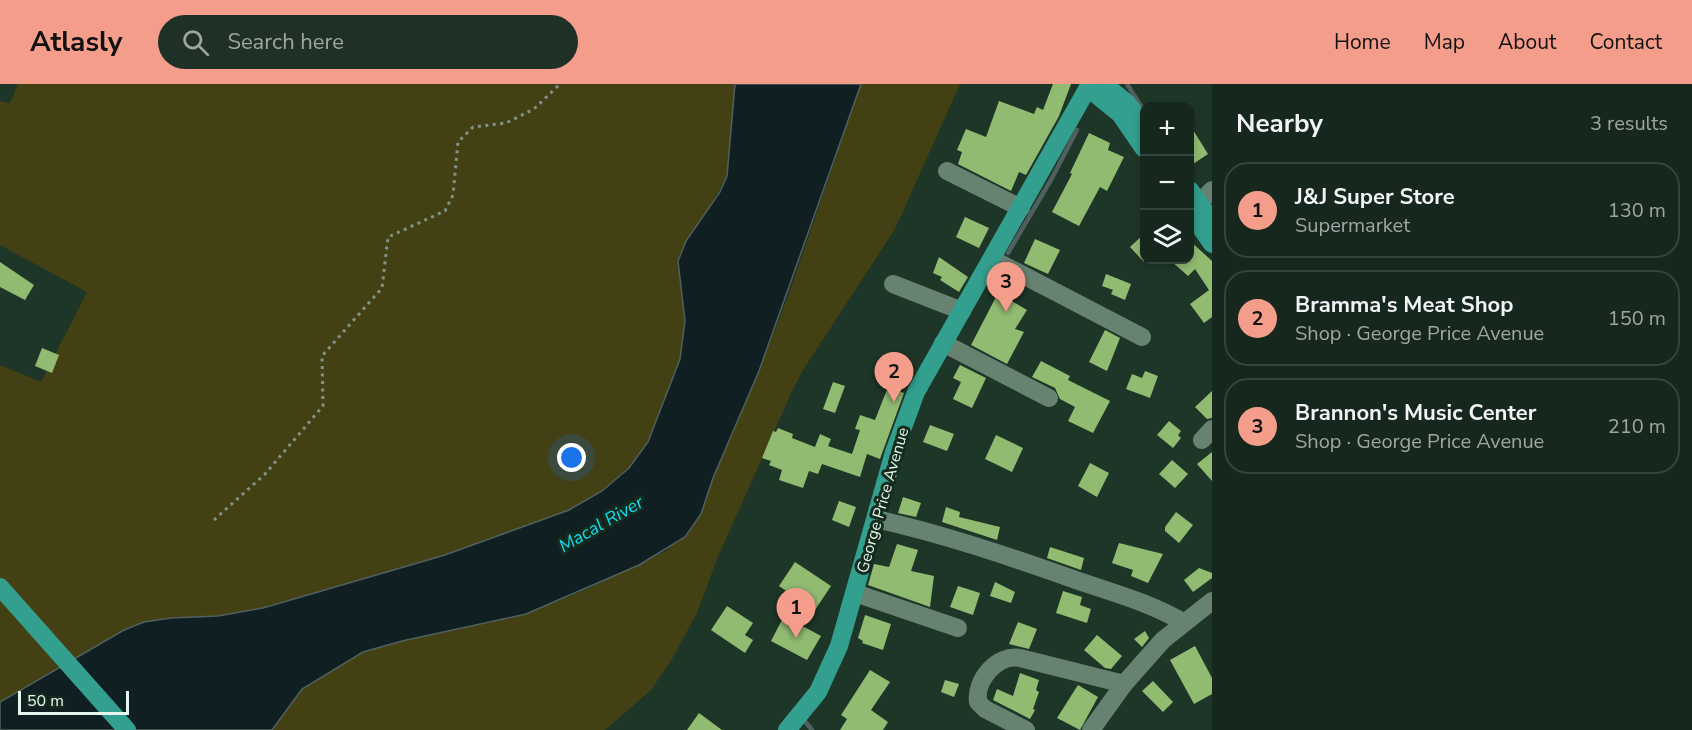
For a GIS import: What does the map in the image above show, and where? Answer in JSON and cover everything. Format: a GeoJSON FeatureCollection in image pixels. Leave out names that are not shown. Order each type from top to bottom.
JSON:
{"type":"FeatureCollection","features":[{"type":"Feature","properties":{"kind":"main road"},"geometry":{"type":"LineString","coordinates":[[1094,85],[1127,103],[1140,121]]}},
{"type":"Feature","properties":{"kind":"main road"},"geometry":{"type":"LineString","coordinates":[[1094,85],[1120,114],[1140,143]]}},
{"type":"Feature","properties":{"kind":"main road","name":"George Price Avenue"},"geometry":{"type":"LineString","coordinates":[[787,730],[818,692],[827,673],[855,593],[906,416],[916,392],[1094,85]]}},
{"type":"Feature","properties":{"kind":"main road"},"geometry":{"type":"LineString","coordinates":[[1197,199],[1212,221]]}},
{"type":"Feature","properties":{"kind":"main road"},"geometry":{"type":"LineString","coordinates":[[1197,199],[1212,244]]}},
{"type":"Feature","properties":{"kind":"main road"},"geometry":{"type":"LineString","coordinates":[[0,587],[127,730]]}},
{"type":"Feature","properties":{"kind":"street"},"geometry":{"type":"LineString","coordinates":[[947,171],[1021,208]]}},
{"type":"Feature","properties":{"kind":"street"},"geometry":{"type":"LineString","coordinates":[[992,259],[1142,337]]}},
{"type":"Feature","properties":{"kind":"street"},"geometry":{"type":"LineString","coordinates":[[893,284],[962,311]]}},
{"type":"Feature","properties":{"kind":"street"},"geometry":{"type":"LineString","coordinates":[[943,343],[1049,398]]}},
{"type":"Feature","properties":{"kind":"street"},"geometry":{"type":"LineString","coordinates":[[876,519],[932,533],[1051,571],[1148,605],[1183,622]]}},
{"type":"Feature","properties":{"kind":"street"},"geometry":{"type":"LineString","coordinates":[[855,593],[958,628]]}},
{"type":"Feature","properties":{"kind":"street"},"geometry":{"type":"LineString","coordinates":[[1091,730],[1125,684],[1163,640],[1183,622],[1211,605]]}},
{"type":"Feature","properties":{"kind":"street"},"geometry":{"type":"LineString","coordinates":[[1026,730],[985,709],[978,702],[977,694],[983,678],[1006,658],[1020,658],[1125,684]]}},
{"type":"Feature","properties":{"kind":"path"},"geometry":{"type":"LineString","coordinates":[[214,520],[265,474],[323,406],[322,356],[382,288],[388,237],[446,211],[453,195],[458,142],[473,127],[506,123],[534,109],[560,84]]}},
{"type":"Feature","properties":{"kind":"shaded area"},"geometry":{"type":"Polygon","coordinates":[[[18,84],[735,84],[727,176],[678,261],[685,321],[680,359],[648,442],[629,468],[602,491],[569,510],[445,555],[263,608],[218,616],[171,618],[124,630],[0,702],[0,365],[41,382],[87,292],[0,245],[0,101],[10,103],[18,84]]]}},
{"type":"Feature","properties":{"kind":"shaded area"},"geometry":{"type":"Polygon","coordinates":[[[861,84],[960,84],[895,229],[803,370],[792,391],[717,559],[697,613],[672,659],[651,690],[605,730],[272,730],[302,689],[363,652],[402,641],[526,614],[585,590],[668,550],[701,514],[713,478],[790,291],[861,84]]]}},
{"type":"Feature","properties":{"kind":"water","name":"Macal River"},"geometry":{"type":"Polygon","coordinates":[[[735,84],[861,84],[759,371],[713,478],[701,514],[685,537],[639,565],[526,614],[402,641],[363,652],[302,689],[272,730],[0,730],[0,702],[124,630],[144,622],[171,618],[218,616],[263,608],[445,555],[569,510],[602,491],[629,468],[648,442],[680,359],[685,321],[678,261],[686,241],[720,192],[727,176],[735,84]]]}},
{"type":"Feature","properties":{"kind":"building"},"geometry":{"type":"Polygon","coordinates":[[[1053,84],[1071,84],[1059,116],[1026,175],[1019,172],[1011,191],[958,164],[962,152],[957,150],[966,129],[986,137],[999,101],[1034,114],[1037,107],[1043,110],[1053,84]]]}},
{"type":"Feature","properties":{"kind":"building"},"geometry":{"type":"Polygon","coordinates":[[[1194,131],[1208,154],[1194,163],[1194,131]]]}},
{"type":"Feature","properties":{"kind":"building"},"geometry":{"type":"Polygon","coordinates":[[[1089,133],[1110,143],[1108,150],[1124,157],[1107,191],[1100,187],[1079,226],[1052,212],[1072,174],[1070,173],[1089,133]]]}},
{"type":"Feature","properties":{"kind":"building"},"geometry":{"type":"Polygon","coordinates":[[[965,217],[989,228],[979,248],[956,237],[965,217]]]}},
{"type":"Feature","properties":{"kind":"building"},"geometry":{"type":"Polygon","coordinates":[[[1140,238],[1140,258],[1130,247],[1140,238]]]}},
{"type":"Feature","properties":{"kind":"building"},"geometry":{"type":"Polygon","coordinates":[[[1035,239],[1060,250],[1048,274],[1024,263],[1035,239]]]}},
{"type":"Feature","properties":{"kind":"building"},"geometry":{"type":"Polygon","coordinates":[[[1194,245],[1212,261],[1212,317],[1204,323],[1190,304],[1209,290],[1195,269],[1188,276],[1174,264],[1194,264],[1194,245]]]}},
{"type":"Feature","properties":{"kind":"building"},"geometry":{"type":"Polygon","coordinates":[[[939,257],[968,277],[959,292],[940,280],[942,277],[933,273],[939,257]]]}},
{"type":"Feature","properties":{"kind":"building"},"geometry":{"type":"Polygon","coordinates":[[[0,262],[34,285],[25,300],[0,287],[0,262]]]}},
{"type":"Feature","properties":{"kind":"building"},"geometry":{"type":"Polygon","coordinates":[[[1106,274],[1131,284],[1125,300],[1111,294],[1113,290],[1102,286],[1106,274]]]}},
{"type":"Feature","properties":{"kind":"building"},"geometry":{"type":"Polygon","coordinates":[[[998,293],[1027,310],[1015,329],[1024,332],[1007,364],[971,345],[998,293]]]}},
{"type":"Feature","properties":{"kind":"building"},"geometry":{"type":"Polygon","coordinates":[[[1105,330],[1120,338],[1107,371],[1089,362],[1105,330]]]}},
{"type":"Feature","properties":{"kind":"building"},"geometry":{"type":"Polygon","coordinates":[[[42,348],[59,355],[52,373],[35,366],[42,348]]]}},
{"type":"Feature","properties":{"kind":"building"},"geometry":{"type":"Polygon","coordinates":[[[1041,361],[1070,376],[1068,380],[1110,401],[1093,433],[1068,421],[1075,407],[1060,399],[1055,388],[1032,377],[1041,361]]]}},
{"type":"Feature","properties":{"kind":"building"},"geometry":{"type":"Polygon","coordinates":[[[960,365],[986,378],[972,408],[953,399],[961,382],[953,378],[960,365]]]}},
{"type":"Feature","properties":{"kind":"building"},"geometry":{"type":"Polygon","coordinates":[[[1145,371],[1158,376],[1150,398],[1126,389],[1132,374],[1142,378],[1145,371]]]}},
{"type":"Feature","properties":{"kind":"building"},"geometry":{"type":"Polygon","coordinates":[[[833,382],[845,386],[835,413],[823,409],[833,382]]]}},
{"type":"Feature","properties":{"kind":"building"},"geometry":{"type":"Polygon","coordinates":[[[888,387],[904,393],[880,459],[867,454],[860,477],[822,464],[818,474],[809,471],[803,488],[779,480],[782,470],[769,465],[771,461],[762,458],[773,431],[776,432],[778,428],[793,434],[792,438],[815,447],[820,434],[831,439],[828,446],[852,454],[860,430],[855,429],[860,415],[875,420],[888,387]]]}},
{"type":"Feature","properties":{"kind":"building"},"geometry":{"type":"Polygon","coordinates":[[[1212,391],[1212,418],[1207,419],[1195,407],[1212,391]]]}},
{"type":"Feature","properties":{"kind":"building"},"geometry":{"type":"Polygon","coordinates":[[[1169,421],[1181,431],[1178,435],[1181,438],[1173,448],[1157,435],[1169,421]]]}},
{"type":"Feature","properties":{"kind":"building"},"geometry":{"type":"Polygon","coordinates":[[[930,425],[954,434],[947,451],[923,442],[930,425]]]}},
{"type":"Feature","properties":{"kind":"building"},"geometry":{"type":"Polygon","coordinates":[[[996,435],[1023,448],[1012,472],[985,459],[996,435]]]}},
{"type":"Feature","properties":{"kind":"building"},"geometry":{"type":"Polygon","coordinates":[[[1212,452],[1212,481],[1197,464],[1212,452]]]}},
{"type":"Feature","properties":{"kind":"building"},"geometry":{"type":"Polygon","coordinates":[[[1172,460],[1188,474],[1175,488],[1159,474],[1172,460]]]}},
{"type":"Feature","properties":{"kind":"building"},"geometry":{"type":"Polygon","coordinates":[[[1090,463],[1109,473],[1097,497],[1078,486],[1090,463]]]}},
{"type":"Feature","properties":{"kind":"building"},"geometry":{"type":"Polygon","coordinates":[[[903,497],[921,503],[916,517],[898,513],[903,497]]]}},
{"type":"Feature","properties":{"kind":"building"},"geometry":{"type":"Polygon","coordinates":[[[839,501],[856,507],[849,527],[832,520],[839,501]]]}},
{"type":"Feature","properties":{"kind":"building"},"geometry":{"type":"Polygon","coordinates":[[[946,507],[960,512],[959,517],[1000,527],[997,540],[942,522],[946,507]]]}},
{"type":"Feature","properties":{"kind":"building"},"geometry":{"type":"Polygon","coordinates":[[[1176,512],[1193,525],[1179,543],[1165,531],[1165,527],[1176,512]]]}},
{"type":"Feature","properties":{"kind":"building"},"geometry":{"type":"Polygon","coordinates":[[[1119,543],[1163,554],[1148,583],[1131,576],[1133,570],[1112,563],[1119,543]]]}},
{"type":"Feature","properties":{"kind":"building"},"geometry":{"type":"Polygon","coordinates":[[[897,544],[918,550],[911,571],[934,576],[930,607],[868,585],[874,564],[889,567],[897,544]]]}},
{"type":"Feature","properties":{"kind":"building"},"geometry":{"type":"Polygon","coordinates":[[[1050,547],[1084,558],[1081,570],[1047,558],[1050,547]]]}},
{"type":"Feature","properties":{"kind":"building"},"geometry":{"type":"Polygon","coordinates":[[[795,562],[831,586],[815,610],[779,586],[795,562]]]}},
{"type":"Feature","properties":{"kind":"building"},"geometry":{"type":"Polygon","coordinates":[[[1199,568],[1212,573],[1212,578],[1193,592],[1184,580],[1199,568]]]}},
{"type":"Feature","properties":{"kind":"building"},"geometry":{"type":"Polygon","coordinates":[[[995,582],[1015,592],[1011,603],[990,596],[995,582]]]}},
{"type":"Feature","properties":{"kind":"building"},"geometry":{"type":"Polygon","coordinates":[[[958,586],[980,593],[973,615],[950,607],[958,586]]]}},
{"type":"Feature","properties":{"kind":"building"},"geometry":{"type":"Polygon","coordinates":[[[1063,591],[1082,597],[1080,605],[1091,609],[1087,623],[1056,613],[1063,591]]]}},
{"type":"Feature","properties":{"kind":"building"},"geometry":{"type":"Polygon","coordinates":[[[727,606],[753,623],[745,635],[753,640],[745,653],[711,630],[727,606]]]}},
{"type":"Feature","properties":{"kind":"building"},"geometry":{"type":"Polygon","coordinates":[[[865,615],[891,624],[883,650],[862,643],[863,641],[858,638],[865,615]]]}},
{"type":"Feature","properties":{"kind":"building"},"geometry":{"type":"Polygon","coordinates":[[[784,616],[821,636],[807,660],[771,641],[784,616]]]}},
{"type":"Feature","properties":{"kind":"building"},"geometry":{"type":"Polygon","coordinates":[[[1018,622],[1037,629],[1029,649],[1009,644],[1018,622]]]}},
{"type":"Feature","properties":{"kind":"building"},"geometry":{"type":"Polygon","coordinates":[[[1145,631],[1149,638],[1142,647],[1134,639],[1145,631]]]}},
{"type":"Feature","properties":{"kind":"building"},"geometry":{"type":"Polygon","coordinates":[[[1097,635],[1122,656],[1111,669],[1105,668],[1084,650],[1097,635]]]}},
{"type":"Feature","properties":{"kind":"building"},"geometry":{"type":"Polygon","coordinates":[[[1195,646],[1212,678],[1212,694],[1194,704],[1170,660],[1195,646]]]}},
{"type":"Feature","properties":{"kind":"building"},"geometry":{"type":"Polygon","coordinates":[[[870,670],[890,682],[871,710],[888,722],[883,730],[840,730],[847,719],[841,715],[870,670]]]}},
{"type":"Feature","properties":{"kind":"building"},"geometry":{"type":"Polygon","coordinates":[[[1020,673],[1039,680],[1036,690],[1039,692],[1033,709],[1035,710],[1030,719],[993,700],[997,689],[1013,696],[1020,673]]]}},
{"type":"Feature","properties":{"kind":"building"},"geometry":{"type":"Polygon","coordinates":[[[945,680],[959,684],[954,697],[941,692],[945,680]]]}},
{"type":"Feature","properties":{"kind":"building"},"geometry":{"type":"Polygon","coordinates":[[[1153,681],[1173,702],[1163,712],[1142,691],[1153,681]]]}},
{"type":"Feature","properties":{"kind":"building"},"geometry":{"type":"Polygon","coordinates":[[[1078,685],[1098,697],[1080,730],[1057,718],[1078,685]]]}},
{"type":"Feature","properties":{"kind":"building"},"geometry":{"type":"Polygon","coordinates":[[[699,713],[722,730],[687,730],[699,713]]]}},
{"type":"Feature","properties":{"kind":"waterway"},"geometry":{"type":"LineString","coordinates":[[1127,84],[1140,105]]}},
{"type":"Feature","properties":{"kind":"waterway"},"geometry":{"type":"LineString","coordinates":[[1008,253],[1077,130]]}},
{"type":"Feature","properties":{"kind":"waterway"},"geometry":{"type":"LineString","coordinates":[[803,719],[812,730]]}},
{"type":"Feature","properties":{"kind":"place","name":"Brannon's Music Center"},"geometry":{"type":"Point","coordinates":[1006,312]}},
{"type":"Feature","properties":{"kind":"place","name":"Bramma's Meat Shop"},"geometry":{"type":"Point","coordinates":[894,402]}},
{"type":"Feature","properties":{"kind":"place","name":"J&J Super Store"},"geometry":{"type":"Point","coordinates":[796,638]}}]}
